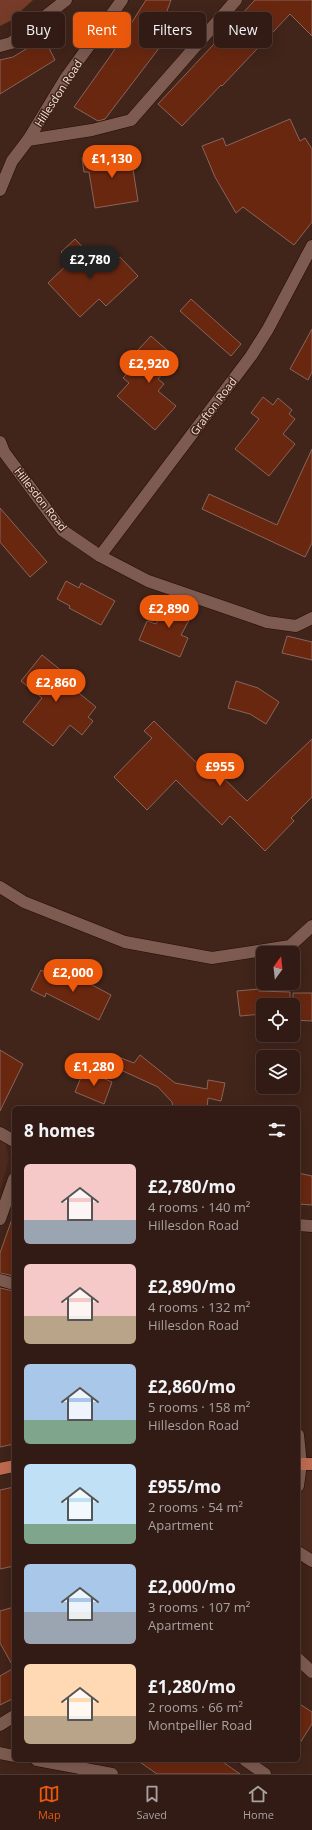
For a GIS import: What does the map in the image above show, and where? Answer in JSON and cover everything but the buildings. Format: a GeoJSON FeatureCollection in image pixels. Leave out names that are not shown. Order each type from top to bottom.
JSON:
{"type":"FeatureCollection","features":[{"type":"Feature","properties":{"kind":"main road"},"geometry":{"type":"LineString","coordinates":[[0,1469],[12,1466]]}},
{"type":"Feature","properties":{"kind":"street"},"geometry":{"type":"LineString","coordinates":[[0,46],[10,43],[66,0]]}},
{"type":"Feature","properties":{"kind":"street","name":"Hillesdon Road"},"geometry":{"type":"LineString","coordinates":[[0,190],[12,161],[28,140],[65,79],[122,0]]}},
{"type":"Feature","properties":{"kind":"street"},"geometry":{"type":"LineString","coordinates":[[28,140],[92,130],[131,120],[236,0]]}},
{"type":"Feature","properties":{"kind":"street","name":"Grafton Road"},"geometry":{"type":"LineString","coordinates":[[100,556],[251,356],[268,329],[312,246]]}},
{"type":"Feature","properties":{"kind":"street","name":"Hillesdon Road"},"geometry":{"type":"LineString","coordinates":[[0,442],[4,452],[62,530],[100,556],[148,581],[267,622],[296,626],[312,618]]}},
{"type":"Feature","properties":{"kind":"street"},"geometry":{"type":"LineString","coordinates":[[0,887],[24,902],[125,942],[212,958],[290,946],[312,926]]}},
{"type":"Feature","properties":{"kind":"street"},"geometry":{"type":"LineString","coordinates":[[0,1133],[12,1140]]}},
{"type":"Feature","properties":{"kind":"street"},"geometry":{"type":"LineString","coordinates":[[0,1219],[12,1186]]}},
{"type":"Feature","properties":{"kind":"street"},"geometry":{"type":"LineString","coordinates":[[300,1225],[312,1226]]}},
{"type":"Feature","properties":{"kind":"street"},"geometry":{"type":"LineString","coordinates":[[0,1280],[12,1283]]}},
{"type":"Feature","properties":{"kind":"street"},"geometry":{"type":"LineString","coordinates":[[300,1445],[304,1464],[300,1479]]}},
{"type":"Feature","properties":{"kind":"street"},"geometry":{"type":"LineString","coordinates":[[300,1553],[312,1561]]}},
{"type":"Feature","properties":{"kind":"street"},"geometry":{"type":"LineString","coordinates":[[300,1661],[312,1672]]}},
{"type":"Feature","properties":{"kind":"street"},"geometry":{"type":"LineString","coordinates":[[0,1725],[12,1717]]}},
{"type":"Feature","properties":{"kind":"street"},"geometry":{"type":"LineString","coordinates":[[0,1753],[12,1756]]}},
{"type":"Feature","properties":{"kind":"street"},"geometry":{"type":"LineString","coordinates":[[48,1762],[112,1774]]}},
{"type":"Feature","properties":{"kind":"street"},"geometry":{"type":"LineString","coordinates":[[248,1762],[265,1774]]}},
{"type":"Feature","properties":{"kind":"shaded area"},"geometry":{"type":"Polygon","coordinates":[[[0,0],[33,0],[20,12],[12,12],[12,19],[0,26],[0,0]]]}},
{"type":"Feature","properties":{"kind":"shaded area"},"geometry":{"type":"Polygon","coordinates":[[[0,1141],[6,1144],[9,1160],[0,1191],[0,1141]]]}},
{"type":"Feature","properties":{"kind":"shaded area"},"geometry":{"type":"Polygon","coordinates":[[[301,1464],[312,1464],[312,1561],[300,1553],[301,1464]]]}}]}
